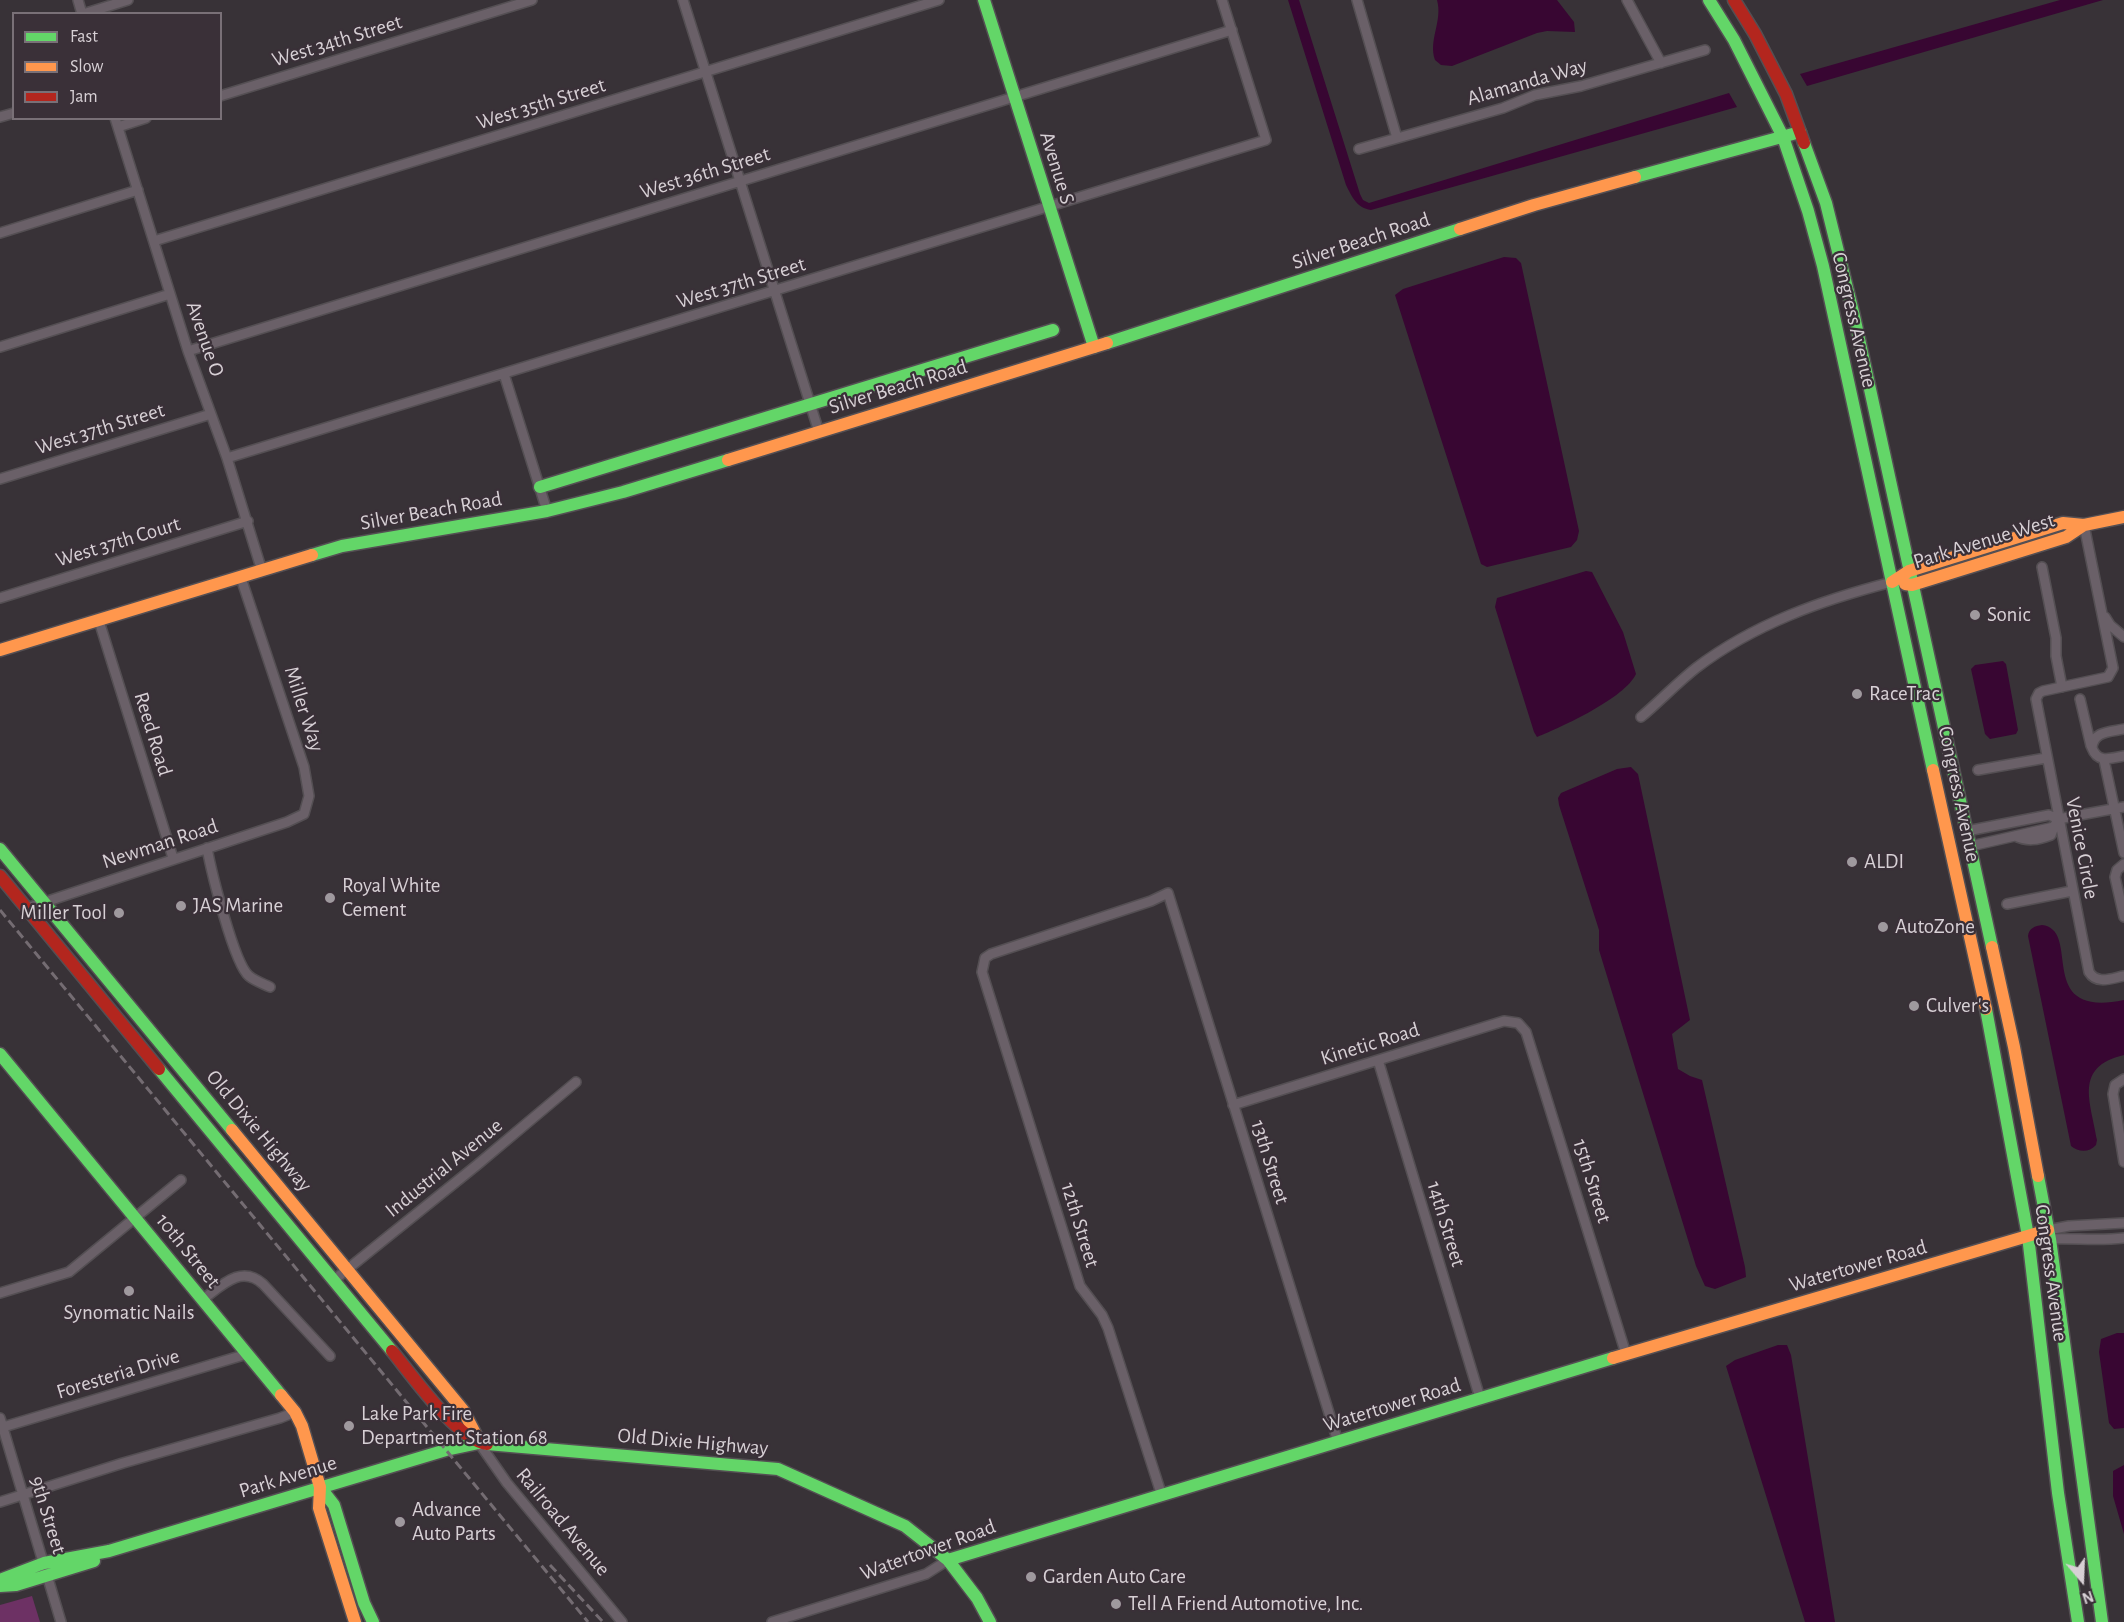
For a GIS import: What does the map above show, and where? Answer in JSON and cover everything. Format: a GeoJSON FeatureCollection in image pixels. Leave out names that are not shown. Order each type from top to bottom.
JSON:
{"type":"FeatureCollection","features":[{"type":"Feature","properties":{"kind":"street"},"geometry":{"type":"LineString","coordinates":[[89,12],[128,0]]}},
{"type":"Feature","properties":{"kind":"street","name":"West 34th Street"},"geometry":{"type":"LineString","coordinates":[[222,95],[532,0]]}},
{"type":"Feature","properties":{"kind":"street"},"geometry":{"type":"LineString","coordinates":[[683,0],[819,432]]}},
{"type":"Feature","properties":{"kind":"street","name":"West 35th Street"},"geometry":{"type":"LineString","coordinates":[[154,241],[939,0]]}},
{"type":"Feature","properties":{"kind":"street","name":"Avenue S"},"geometry":{"type":"LineString","coordinates":[[984,0],[1094,347]]}},
{"type":"Feature","properties":{"kind":"street"},"geometry":{"type":"LineString","coordinates":[[1222,0],[1232,30]]}},
{"type":"Feature","properties":{"kind":"street"},"geometry":{"type":"LineString","coordinates":[[1357,0],[1397,138]]}},
{"type":"Feature","properties":{"kind":"street"},"geometry":{"type":"LineString","coordinates":[[1627,0],[1661,63]]}},
{"type":"Feature","properties":{"kind":"street","name":"Congress Avenue"},"geometry":{"type":"LineString","coordinates":[[1709,0],[1734,40],[1783,137],[1808,211],[1822,266],[1995,1052],[2028,1236],[2058,1493],[2079,1620]]}},
{"type":"Feature","properties":{"kind":"street","name":"Congress Avenue"},"geometry":{"type":"LineString","coordinates":[[1734,0],[1755,34],[1786,94],[1826,203],[1839,254],[2014,1047],[2049,1235],[2102,1622]]}},
{"type":"Feature","properties":{"kind":"street","name":"West 36th Street"},"geometry":{"type":"LineString","coordinates":[[188,351],[1232,30]]}},
{"type":"Feature","properties":{"kind":"street","name":"West 37th Street"},"geometry":{"type":"LineString","coordinates":[[227,458],[1266,140],[1232,30]]}},
{"type":"Feature","properties":{"kind":"street","name":"Alamanda Way"},"geometry":{"type":"LineString","coordinates":[[1359,149],[1503,108],[1535,95],[1581,86],[1705,50]]}},
{"type":"Feature","properties":{"kind":"street"},"geometry":{"type":"LineString","coordinates":[[117,123],[134,120]]}},
{"type":"Feature","properties":{"kind":"street","name":"Avenue O"},"geometry":{"type":"LineString","coordinates":[[117,123],[188,351],[227,458],[262,571]]}},
{"type":"Feature","properties":{"kind":"street","name":"Silver Beach Road"},"geometry":{"type":"LineString","coordinates":[[0,650],[342,546],[547,511],[622,492],[1094,347],[1534,205],[1800,132]]}},
{"type":"Feature","properties":{"kind":"street"},"geometry":{"type":"LineString","coordinates":[[0,233],[138,190]]}},
{"type":"Feature","properties":{"kind":"street"},"geometry":{"type":"LineString","coordinates":[[0,347],[170,294]]}},
{"type":"Feature","properties":{"kind":"street","name":"Silver Beach Road"},"geometry":{"type":"LineString","coordinates":[[540,487],[1053,330]]}},
{"type":"Feature","properties":{"kind":"street"},"geometry":{"type":"LineString","coordinates":[[504,374],[547,511]]}},
{"type":"Feature","properties":{"kind":"street","name":"West 37th Street"},"geometry":{"type":"LineString","coordinates":[[0,479],[211,414]]}},
{"type":"Feature","properties":{"kind":"street","name":"Park Avenue West"},"geometry":{"type":"LineString","coordinates":[[1641,717],[1696,669],[1729,646],[1766,625],[1816,603],[1892,582],[1909,571],[2063,523],[2084,525],[2124,517]]}},
{"type":"Feature","properties":{"kind":"street","name":"West 37th Court"},"geometry":{"type":"LineString","coordinates":[[0,598],[248,521]]}},
{"type":"Feature","properties":{"kind":"street"},"geometry":{"type":"LineString","coordinates":[[2042,567],[2056,638],[2056,656],[2062,687],[2108,677],[2113,668],[2084,525]]}},
{"type":"Feature","properties":{"kind":"street","name":"Park Avenue West"},"geometry":{"type":"LineString","coordinates":[[1892,582],[1912,585],[2066,537],[2084,525]]}},
{"type":"Feature","properties":{"kind":"street","name":"Miller Way"},"geometry":{"type":"LineString","coordinates":[[242,578],[304,767],[309,796],[304,814]]}},
{"type":"Feature","properties":{"kind":"street"},"geometry":{"type":"LineString","coordinates":[[2099,603],[2110,625],[2123,636]]}},
{"type":"Feature","properties":{"kind":"street","name":"Reed Road"},"geometry":{"type":"LineString","coordinates":[[99,621],[173,858]]}},
{"type":"Feature","properties":{"kind":"street"},"geometry":{"type":"LineString","coordinates":[[2109,648],[2113,638],[2123,636]]}},
{"type":"Feature","properties":{"kind":"street","name":"Venice Circle"},"geometry":{"type":"LineString","coordinates":[[2062,687],[2039,693],[2036,699],[2056,823],[2091,976],[2103,980],[2124,976]]}},
{"type":"Feature","properties":{"kind":"street"},"geometry":{"type":"LineString","coordinates":[[2080,699],[2091,748],[2094,754],[2104,760],[2119,808],[2124,853]]}},
{"type":"Feature","properties":{"kind":"street"},"geometry":{"type":"LineString","coordinates":[[2091,748],[2095,737],[2100,734],[2124,729]]}},
{"type":"Feature","properties":{"kind":"street"},"geometry":{"type":"LineString","coordinates":[[2104,760],[2124,756]]}},
{"type":"Feature","properties":{"kind":"street"},"geometry":{"type":"LineString","coordinates":[[1978,770],[2046,758]]}},
{"type":"Feature","properties":{"kind":"street"},"geometry":{"type":"LineString","coordinates":[[1971,846],[2119,808]]}},
{"type":"Feature","properties":{"kind":"street","name":"Newman Road"},"geometry":{"type":"LineString","coordinates":[[27,908],[287,822],[304,814]]}},
{"type":"Feature","properties":{"kind":"street"},"geometry":{"type":"LineString","coordinates":[[1967,831],[2049,815],[2056,823]]}},
{"type":"Feature","properties":{"kind":"street"},"geometry":{"type":"LineString","coordinates":[[207,848],[213,877],[240,961],[249,976],[270,987]]}},
{"type":"Feature","properties":{"kind":"street","name":"Old Dixie Highway"},"geometry":{"type":"LineString","coordinates":[[0,849],[463,1410],[479,1443]]}},
{"type":"Feature","properties":{"kind":"street"},"geometry":{"type":"LineString","coordinates":[[2124,864],[2117,870],[2115,877],[2124,917]]}},
{"type":"Feature","properties":{"kind":"street","name":"Old Dixie Highway"},"geometry":{"type":"LineString","coordinates":[[0,876],[451,1422],[479,1443],[777,1469],[905,1526],[948,1560],[977,1598],[990,1622]]}},
{"type":"Feature","properties":{"kind":"street"},"geometry":{"type":"LineString","coordinates":[[2007,904],[2072,891]]}},
{"type":"Feature","properties":{"kind":"street","name":"12th Street"},"geometry":{"type":"LineString","coordinates":[[1162,1496],[1108,1328],[1102,1315],[1080,1286],[982,972],[985,958],[998,951],[1151,901],[1168,893]]}},
{"type":"Feature","properties":{"kind":"street","name":"13th Street"},"geometry":{"type":"LineString","coordinates":[[1168,893],[1338,1442]]}},
{"type":"Feature","properties":{"kind":"street","name":"Kinetic Road"},"geometry":{"type":"LineString","coordinates":[[1233,1105],[1504,1021],[1511,1020],[1518,1023]]}},
{"type":"Feature","properties":{"kind":"street","name":"15th Street"},"geometry":{"type":"LineString","coordinates":[[1518,1023],[1526,1032],[1626,1354]]}},
{"type":"Feature","properties":{"kind":"street","name":"10th Street"},"geometry":{"type":"LineString","coordinates":[[0,1054],[295,1412],[302,1426],[320,1488],[319,1508],[355,1622]]}},
{"type":"Feature","properties":{"kind":"street","name":"14th Street"},"geometry":{"type":"LineString","coordinates":[[1378,1060],[1480,1398]]}},
{"type":"Feature","properties":{"kind":"street"},"geometry":{"type":"LineString","coordinates":[[2124,1079],[2115,1085],[2113,1094],[2124,1162]]}},
{"type":"Feature","properties":{"kind":"street","name":"Industrial Avenue"},"geometry":{"type":"LineString","coordinates":[[334,1280],[576,1082]]}},
{"type":"Feature","properties":{"kind":"street"},"geometry":{"type":"LineString","coordinates":[[0,1293],[69,1272],[181,1180]]}},
{"type":"Feature","properties":{"kind":"street"},"geometry":{"type":"LineString","coordinates":[[2049,1235],[2069,1226],[2124,1223]]}},
{"type":"Feature","properties":{"kind":"street"},"geometry":{"type":"LineString","coordinates":[[2028,1236],[2049,1235],[2105,1240],[2124,1238]]}},
{"type":"Feature","properties":{"kind":"street","name":"Watertower Road"},"geometry":{"type":"LineString","coordinates":[[772,1622],[926,1574],[948,1560],[1626,1354],[2028,1236]]}},
{"type":"Feature","properties":{"kind":"street"},"geometry":{"type":"LineString","coordinates":[[202,1300],[237,1276],[251,1276],[263,1284],[330,1356]]}},
{"type":"Feature","properties":{"kind":"street","name":"Foresteria Drive"},"geometry":{"type":"LineString","coordinates":[[1,1425],[247,1354]]}},
{"type":"Feature","properties":{"kind":"street"},"geometry":{"type":"LineString","coordinates":[[0,1502],[295,1412]]}},
{"type":"Feature","properties":{"kind":"street","name":"9th Street"},"geometry":{"type":"LineString","coordinates":[[1,1425],[61,1622]]}},
{"type":"Feature","properties":{"kind":"street","name":"Park Avenue"},"geometry":{"type":"LineString","coordinates":[[0,1580],[44,1563],[110,1551],[446,1450],[479,1443]]}},
{"type":"Feature","properties":{"kind":"street","name":"Railroad Avenue"},"geometry":{"type":"LineString","coordinates":[[479,1443],[507,1483],[622,1622]]}},
{"type":"Feature","properties":{"kind":"street","name":"10th Street"},"geometry":{"type":"LineString","coordinates":[[320,1488],[334,1505],[364,1603],[373,1622]]}},
{"type":"Feature","properties":{"kind":"street","name":"Park Avenue"},"geometry":{"type":"LineString","coordinates":[[0,1586],[48,1576],[101,1558],[110,1551]]}},
{"type":"Feature","properties":{"kind":"shaded area"},"geometry":{"type":"Polygon","coordinates":[[[1288,0],[1299,0],[1360,194],[1363,200],[1369,203],[1729,93],[1737,107],[1371,210],[1366,209],[1353,198],[1346,185],[1288,0]]]}},
{"type":"Feature","properties":{"kind":"shaded area"},"geometry":{"type":"Polygon","coordinates":[[[1437,0],[1557,0],[1574,22],[1575,32],[1537,33],[1452,66],[1441,65],[1435,60],[1433,53],[1438,15],[1437,0]]]}},
{"type":"Feature","properties":{"kind":"shaded area"},"geometry":{"type":"Polygon","coordinates":[[[2060,0],[2103,0],[1807,86],[1800,74],[2060,0]]]}},
{"type":"Feature","properties":{"kind":"shaded area"},"geometry":{"type":"Polygon","coordinates":[[[1504,257],[1516,258],[1521,263],[1579,531],[1577,540],[1571,547],[1487,567],[1481,564],[1395,295],[1403,289],[1504,257]]]}},
{"type":"Feature","properties":{"kind":"shaded area"},"geometry":{"type":"Polygon","coordinates":[[[1586,571],[1592,572],[1623,632],[1636,674],[1630,683],[1606,702],[1537,737],[1495,607],[1497,598],[1586,571]]]}},
{"type":"Feature","properties":{"kind":"shaded area"},"geometry":{"type":"Polygon","coordinates":[[[2003,661],[2006,664],[2018,730],[2016,734],[1990,739],[1985,734],[1971,669],[1975,665],[2003,661]]]}},
{"type":"Feature","properties":{"kind":"shaded area"},"geometry":{"type":"Polygon","coordinates":[[[1631,767],[1638,774],[1690,1020],[1672,1034],[1678,1069],[1702,1080],[1745,1267],[1746,1277],[1715,1289],[1705,1286],[1696,1266],[1599,950],[1599,930],[1559,805],[1558,798],[1561,793],[1617,769],[1631,767]]]}},
{"type":"Feature","properties":{"kind":"shaded area"},"geometry":{"type":"Polygon","coordinates":[[[2042,925],[2054,930],[2069,986],[2079,997],[2096,1002],[2124,1000],[2124,1055],[2097,1068],[2091,1077],[2089,1100],[2097,1140],[2093,1148],[2087,1150],[2077,1150],[2071,1146],[2028,936],[2033,928],[2042,925]]]}},
{"type":"Feature","properties":{"kind":"shaded area"},"geometry":{"type":"Polygon","coordinates":[[[2124,1333],[2124,1428],[2114,1429],[2109,1423],[2099,1352],[2101,1339],[2124,1333]]]}},
{"type":"Feature","properties":{"kind":"shaded area"},"geometry":{"type":"Polygon","coordinates":[[[1778,1345],[1787,1345],[1791,1355],[1835,1622],[1805,1622],[1726,1366],[1735,1360],[1778,1345]]]}},
{"type":"Feature","properties":{"kind":"shaded area"},"geometry":{"type":"Polygon","coordinates":[[[2124,1465],[2124,1534],[2113,1496],[2113,1471],[2124,1465]]]}},
{"type":"Feature","properties":{"kind":"shaded area"},"geometry":{"type":"Polygon","coordinates":[[[32,1596],[40,1622],[0,1622],[0,1605],[32,1596]]]}},
{"type":"Feature","properties":{"kind":"railway"},"geometry":{"type":"LineString","coordinates":[[0,910],[588,1622]]}},
{"type":"Feature","properties":{"kind":"railway"},"geometry":{"type":"LineString","coordinates":[[550,1565],[603,1622]]}},
{"type":"Feature","properties":{"kind":"traffic: fast"},"geometry":{"type":"LineString","coordinates":[[984,0],[1094,347]]}},
{"type":"Feature","properties":{"kind":"traffic: fast"},"geometry":{"type":"LineString","coordinates":[[1709,0],[1734,40],[1783,137],[1808,211],[1823,266],[1933,770]]}},
{"type":"Feature","properties":{"kind":"traffic: fast"},"geometry":{"type":"LineString","coordinates":[[1635,177],[1800,132]]}},
{"type":"Feature","properties":{"kind":"traffic: fast"},"geometry":{"type":"LineString","coordinates":[[1804,143],[1826,203],[1854,316],[1992,947]]}},
{"type":"Feature","properties":{"kind":"traffic: fast"},"geometry":{"type":"LineString","coordinates":[[1107,343],[1460,229]]}},
{"type":"Feature","properties":{"kind":"traffic: fast"},"geometry":{"type":"LineString","coordinates":[[540,487],[1053,330]]}},
{"type":"Feature","properties":{"kind":"traffic: fast"},"geometry":{"type":"LineString","coordinates":[[312,555],[342,546],[547,511],[623,492],[728,460]]}},
{"type":"Feature","properties":{"kind":"traffic: fast"},"geometry":{"type":"LineString","coordinates":[[0,849],[232,1130]]}},
{"type":"Feature","properties":{"kind":"traffic: fast"},"geometry":{"type":"LineString","coordinates":[[1986,1009],[2028,1236],[2058,1493],[2078,1622]]}},
{"type":"Feature","properties":{"kind":"traffic: fast"},"geometry":{"type":"LineString","coordinates":[[0,1054],[281,1395]]}},
{"type":"Feature","properties":{"kind":"traffic: fast"},"geometry":{"type":"LineString","coordinates":[[159,1069],[392,1351]]}},
{"type":"Feature","properties":{"kind":"traffic: fast"},"geometry":{"type":"LineString","coordinates":[[2038,1176],[2050,1239],[2102,1622]]}},
{"type":"Feature","properties":{"kind":"traffic: fast"},"geometry":{"type":"LineString","coordinates":[[948,1560],[1613,1358]]}},
{"type":"Feature","properties":{"kind":"traffic: fast"},"geometry":{"type":"LineString","coordinates":[[0,1580],[44,1563],[109,1551],[446,1450],[479,1443]]}},
{"type":"Feature","properties":{"kind":"traffic: fast"},"geometry":{"type":"LineString","coordinates":[[487,1444],[778,1469],[905,1526],[948,1560],[977,1598],[990,1622]]}},
{"type":"Feature","properties":{"kind":"traffic: fast"},"geometry":{"type":"LineString","coordinates":[[320,1487],[334,1505],[364,1603],[373,1622]]}},
{"type":"Feature","properties":{"kind":"traffic: fast"},"geometry":{"type":"LineString","coordinates":[[0,1586],[16,1585],[94,1561]]}},
{"type":"Feature","properties":{"kind":"traffic: slow"},"geometry":{"type":"LineString","coordinates":[[1460,229],[1534,205],[1635,177]]}},
{"type":"Feature","properties":{"kind":"traffic: slow"},"geometry":{"type":"LineString","coordinates":[[728,460],[1107,343]]}},
{"type":"Feature","properties":{"kind":"traffic: slow"},"geometry":{"type":"LineString","coordinates":[[1892,582],[1909,571],[2063,523],[2084,525],[2124,517]]}},
{"type":"Feature","properties":{"kind":"traffic: slow"},"geometry":{"type":"LineString","coordinates":[[1905,584],[1912,585],[2066,537],[2084,525]]}},
{"type":"Feature","properties":{"kind":"traffic: slow"},"geometry":{"type":"LineString","coordinates":[[0,650],[312,555]]}},
{"type":"Feature","properties":{"kind":"traffic: slow"},"geometry":{"type":"LineString","coordinates":[[1933,770],[1986,1009]]}},
{"type":"Feature","properties":{"kind":"traffic: slow"},"geometry":{"type":"LineString","coordinates":[[1992,947],[2014,1047],[2038,1176]]}},
{"type":"Feature","properties":{"kind":"traffic: slow"},"geometry":{"type":"LineString","coordinates":[[232,1130],[463,1410],[478,1439]]}},
{"type":"Feature","properties":{"kind":"traffic: slow"},"geometry":{"type":"LineString","coordinates":[[1613,1358],[2048,1230]]}},
{"type":"Feature","properties":{"kind":"traffic: slow"},"geometry":{"type":"LineString","coordinates":[[281,1395],[295,1412],[302,1426],[320,1487],[319,1508],[355,1622]]}},
{"type":"Feature","properties":{"kind":"traffic: jam"},"geometry":{"type":"LineString","coordinates":[[1734,0],[1755,34],[1786,94],[1804,143]]}},
{"type":"Feature","properties":{"kind":"traffic: jam"},"geometry":{"type":"LineString","coordinates":[[0,876],[159,1069]]}},
{"type":"Feature","properties":{"kind":"traffic: jam"},"geometry":{"type":"LineString","coordinates":[[392,1351],[449,1419],[475,1440],[487,1444]]}},
{"type":"Feature","properties":{"kind":"place","name":"Sonic"},"geometry":{"type":"Point","coordinates":[1975,615]}},
{"type":"Feature","properties":{"kind":"place","name":"RaceTrac"},"geometry":{"type":"Point","coordinates":[1857,694]}},
{"type":"Feature","properties":{"kind":"place","name":"ALDI"},"geometry":{"type":"Point","coordinates":[1852,862]}},
{"type":"Feature","properties":{"kind":"place","name":"Royal White Cement"},"geometry":{"type":"Point","coordinates":[330,898]}},
{"type":"Feature","properties":{"kind":"place","name":"JAS Marine"},"geometry":{"type":"Point","coordinates":[181,906]}},
{"type":"Feature","properties":{"kind":"place","name":"Miller Tool"},"geometry":{"type":"Point","coordinates":[119,913]}},
{"type":"Feature","properties":{"kind":"place","name":"AutoZone"},"geometry":{"type":"Point","coordinates":[1883,927]}},
{"type":"Feature","properties":{"kind":"place","name":"Culver's"},"geometry":{"type":"Point","coordinates":[1914,1006]}},
{"type":"Feature","properties":{"kind":"place","name":"Synomatic Nails"},"geometry":{"type":"Point","coordinates":[129,1291]}},
{"type":"Feature","properties":{"kind":"place","name":"Lake Park Fire Department Station 68"},"geometry":{"type":"Point","coordinates":[349,1426]}},
{"type":"Feature","properties":{"kind":"place","name":"Advance Auto Parts"},"geometry":{"type":"Point","coordinates":[400,1522]}},
{"type":"Feature","properties":{"kind":"place","name":"Garden Auto Care"},"geometry":{"type":"Point","coordinates":[1031,1577]}},
{"type":"Feature","properties":{"kind":"place","name":"Tell A Friend Automotive, Inc."},"geometry":{"type":"Point","coordinates":[1116,1604]}}]}
